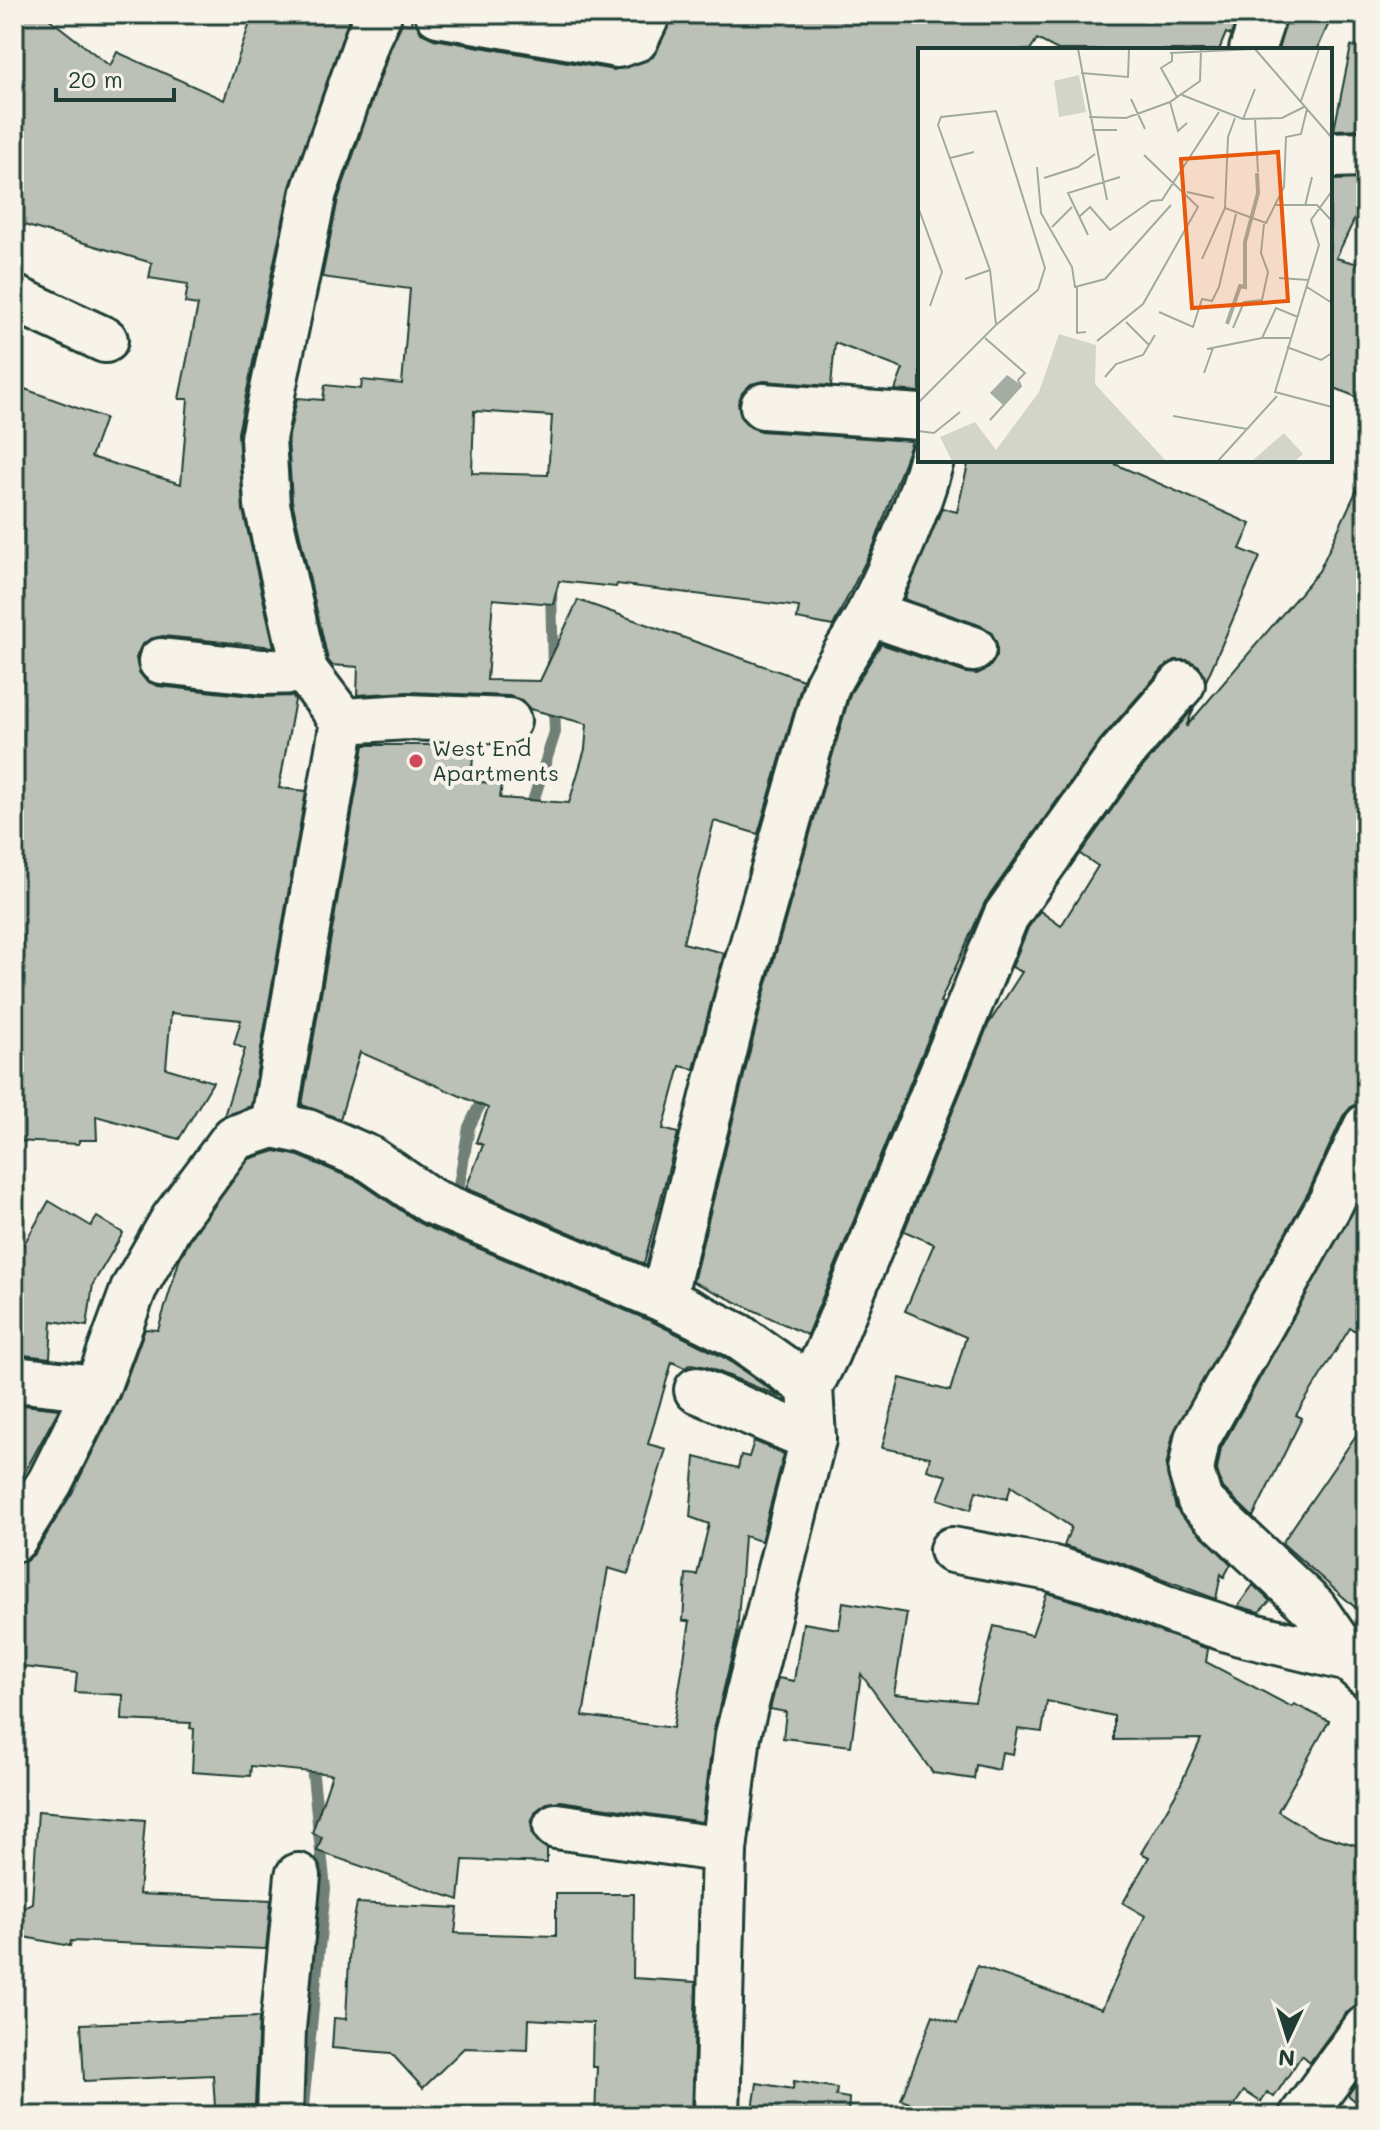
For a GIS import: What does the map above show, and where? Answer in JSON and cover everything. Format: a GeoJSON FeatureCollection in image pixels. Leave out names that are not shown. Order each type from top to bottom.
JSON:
{"type":"FeatureCollection","features":[{"type":"Feature","properties":{"kind":"street"},"geometry":{"type":"LineString","coordinates":[[273,1125],[343,721],[305,671],[267,505],[263,438],[314,192],[368,37],[379,14]]}},
{"type":"Feature","properties":{"kind":"street"},"geometry":{"type":"LineString","coordinates":[[438,14],[618,45],[636,39],[648,14]]}},
{"type":"Feature","properties":{"kind":"street"},"geometry":{"type":"LineString","coordinates":[[1253,48],[1264,14]]}},
{"type":"Feature","properties":{"kind":"street"},"geometry":{"type":"LineString","coordinates":[[1332,155],[1366,154]]}},
{"type":"Feature","properties":{"kind":"street"},"geometry":{"type":"LineString","coordinates":[[14,298],[105,340]]}},
{"type":"Feature","properties":{"kind":"street"},"geometry":{"type":"LineString","coordinates":[[763,406],[918,417]]}},
{"type":"Feature","properties":{"kind":"street"},"geometry":{"type":"LineString","coordinates":[[663,1299],[740,988],[827,685],[848,644],[869,613],[920,502],[930,462]]}},
{"type":"Feature","properties":{"kind":"street"},"geometry":{"type":"LineString","coordinates":[[869,613],[973,649]]}},
{"type":"Feature","properties":{"kind":"street"},"geometry":{"type":"LineString","coordinates":[[161,661],[263,672],[305,671]]}},
{"type":"Feature","properties":{"kind":"street"},"geometry":{"type":"LineString","coordinates":[[717,2116],[724,1850],[738,1735],[813,1439],[810,1387],[827,1353],[1006,916],[1120,755],[1182,684]]}},
{"type":"Feature","properties":{"kind":"street"},"geometry":{"type":"LineString","coordinates":[[343,721],[407,717],[508,721]]}},
{"type":"Feature","properties":{"kind":"street"},"geometry":{"type":"LineString","coordinates":[[14,1539],[50,1482],[97,1388],[134,1288],[173,1220],[234,1138],[273,1125],[307,1132],[370,1159],[431,1201],[663,1299],[738,1336],[810,1387]]}},
{"type":"Feature","properties":{"kind":"street"},"geometry":{"type":"LineString","coordinates":[[1358,1666],[1314,1608],[1200,1501],[1194,1488],[1192,1457],[1197,1439],[1331,1202],[1366,1127]]}},
{"type":"Feature","properties":{"kind":"street"},"geometry":{"type":"LineString","coordinates":[[14,1379],[97,1388]]}},
{"type":"Feature","properties":{"kind":"street"},"geometry":{"type":"LineString","coordinates":[[697,1390],[813,1439]]}},
{"type":"Feature","properties":{"kind":"street"},"geometry":{"type":"LineString","coordinates":[[952,1550],[1050,1568],[1109,1585],[1175,1612],[1240,1633],[1358,1666]]}},
{"type":"Feature","properties":{"kind":"street"},"geometry":{"type":"LineString","coordinates":[[556,1826],[724,1850]]}},
{"type":"Feature","properties":{"kind":"street"},"geometry":{"type":"LineString","coordinates":[[280,2116],[283,2028],[298,1876]]}},
{"type":"Feature","properties":{"kind":"street"},"geometry":{"type":"LineString","coordinates":[[1302,2116],[1366,2028]]}},
{"type":"Feature","properties":{"kind":"building"},"geometry":{"type":"Polygon","coordinates":[[[14,14],[43,14],[110,66],[117,52],[224,100],[253,14],[350,16],[290,187],[238,433],[243,510],[274,647],[163,636],[150,639],[141,646],[136,658],[139,672],[146,681],[158,686],[261,697],[293,696],[295,700],[279,788],[306,791],[251,1106],[224,1116],[245,1049],[234,1044],[241,1020],[171,1013],[166,1068],[213,1082],[179,1139],[96,1116],[97,1140],[79,1140],[79,1144],[14,1141],[14,421],[25,389],[105,418],[91,457],[181,484],[188,399],[179,399],[198,305],[185,303],[188,284],[149,278],[152,263],[14,222],[14,14]]]}},
{"type":"Feature","properties":{"kind":"building"},"geometry":{"type":"Polygon","coordinates":[[[412,14],[421,33],[434,39],[614,70],[653,57],[673,14],[1238,14],[1231,35],[1226,33],[1220,48],[1054,48],[1037,39],[1031,48],[918,48],[918,392],[895,390],[903,369],[835,343],[831,386],[764,381],[751,384],[738,403],[741,418],[760,431],[912,441],[874,545],[833,626],[797,619],[799,607],[617,584],[616,587],[559,581],[553,604],[493,599],[487,680],[540,681],[578,600],[803,680],[758,834],[714,821],[683,943],[724,953],[694,1069],[680,1066],[663,1129],[678,1133],[644,1264],[466,1188],[483,1145],[476,1142],[488,1108],[360,1052],[340,1119],[302,1105],[364,745],[474,745],[471,781],[502,784],[500,798],[569,803],[585,749],[587,724],[530,709],[522,700],[509,696],[408,692],[357,695],[358,667],[332,665],[328,660],[292,501],[288,440],[297,398],[323,400],[325,385],[361,389],[362,380],[402,384],[410,289],[322,277],[338,199],[402,23],[411,24],[412,14]],[[474,411],[472,473],[548,475],[552,416],[474,411]]]}},
{"type":"Feature","properties":{"kind":"building"},"geometry":{"type":"Polygon","coordinates":[[[1288,14],[1333,14],[1318,48],[1279,48],[1288,14]]]}},
{"type":"Feature","properties":{"kind":"building"},"geometry":{"type":"Polygon","coordinates":[[[1351,46],[1366,48],[1366,129],[1334,130],[1351,46]]]}},
{"type":"Feature","properties":{"kind":"building"},"geometry":{"type":"Polygon","coordinates":[[[1366,179],[1366,195],[1336,258],[1366,266],[1366,401],[1332,387],[1332,180],[1366,179]]]}},
{"type":"Feature","properties":{"kind":"building"},"geometry":{"type":"Polygon","coordinates":[[[969,462],[1111,462],[1251,524],[1240,549],[1260,557],[1206,681],[1199,666],[1188,660],[1175,660],[1163,668],[1100,740],[985,902],[940,1002],[943,1003],[807,1335],[693,1282],[764,994],[850,694],[881,644],[966,673],[977,674],[989,668],[997,656],[997,644],[991,632],[982,626],[904,599],[942,508],[957,512],[969,462]]]}},
{"type":"Feature","properties":{"kind":"building"},"geometry":{"type":"Polygon","coordinates":[[[1366,470],[1366,1102],[1352,1106],[1343,1116],[1309,1191],[1173,1434],[1166,1467],[1176,1509],[1231,1564],[1224,1577],[1221,1574],[1216,1599],[1118,1562],[1064,1546],[1071,1527],[1011,1486],[1007,1499],[976,1491],[971,1510],[938,1499],[947,1476],[927,1470],[930,1457],[882,1448],[900,1378],[950,1391],[966,1337],[905,1311],[934,1244],[904,1231],[988,1025],[1022,972],[1012,967],[1028,928],[1040,911],[1061,926],[1098,866],[1080,854],[1140,770],[1194,708],[1186,727],[1319,571],[1366,470]]]}},
{"type":"Feature","properties":{"kind":"building"},"geometry":{"type":"Polygon","coordinates":[[[275,1151],[299,1156],[358,1181],[421,1224],[653,1322],[725,1358],[781,1397],[707,1367],[691,1364],[685,1368],[672,1362],[648,1444],[666,1449],[628,1574],[608,1568],[583,1716],[673,1728],[690,1621],[683,1621],[686,1574],[697,1575],[709,1524],[690,1517],[695,1457],[738,1468],[741,1455],[749,1457],[754,1441],[784,1454],[761,1541],[744,1536],[737,1635],[714,1729],[702,1822],[560,1801],[547,1803],[536,1811],[531,1823],[533,1836],[547,1849],[547,1863],[463,1860],[459,1900],[317,1851],[322,1837],[312,1833],[332,1774],[251,1766],[250,1776],[192,1772],[194,1729],[190,1728],[191,1723],[122,1720],[123,1695],[75,1692],[77,1673],[14,1666],[14,1564],[26,1561],[35,1553],[72,1493],[119,1399],[145,1329],[158,1330],[180,1258],[194,1234],[249,1159],[275,1151]]]}},
{"type":"Feature","properties":{"kind":"building"},"geometry":{"type":"Polygon","coordinates":[[[1366,1186],[1366,1336],[1350,1328],[1296,1415],[1302,1418],[1253,1517],[1222,1487],[1217,1470],[1221,1448],[1366,1186]]]}},
{"type":"Feature","properties":{"kind":"building"},"geometry":{"type":"Polygon","coordinates":[[[49,1201],[91,1226],[97,1217],[123,1233],[93,1284],[87,1326],[52,1321],[50,1358],[14,1354],[14,1243],[24,1244],[49,1201]]]}},
{"type":"Feature","properties":{"kind":"building"},"geometry":{"type":"Polygon","coordinates":[[[14,1404],[59,1409],[14,1492],[14,1404]]]}},
{"type":"Feature","properties":{"kind":"building"},"geometry":{"type":"Polygon","coordinates":[[[1366,1421],[1366,1617],[1282,1543],[1366,1421]]]}},
{"type":"Feature","properties":{"kind":"building"},"geometry":{"type":"Polygon","coordinates":[[[1253,1585],[1270,1601],[1259,1612],[1238,1606],[1253,1585]]]}},
{"type":"Feature","properties":{"kind":"building"},"geometry":{"type":"Polygon","coordinates":[[[1047,1593],[1101,1609],[1208,1649],[1206,1662],[1292,1707],[1294,1704],[1329,1721],[1278,1811],[1314,1833],[1366,1848],[1366,2003],[1346,2013],[1310,2062],[1302,2055],[1274,2097],[1267,2092],[1261,2102],[1244,2091],[1227,2116],[944,2116],[901,2100],[933,2015],[957,2024],[977,1966],[1102,2009],[1145,1916],[1123,1903],[1149,1857],[1141,1853],[1178,1790],[1201,1739],[1114,1740],[1114,1716],[1047,1701],[1042,1732],[1018,1729],[1013,1754],[1002,1752],[999,1770],[976,1765],[974,1779],[933,1773],[861,1674],[851,1746],[783,1738],[786,1712],[770,1709],[778,1678],[794,1681],[803,1623],[839,1629],[843,1602],[907,1613],[894,1694],[975,1702],[994,1626],[1032,1635],[1047,1593]]]}},
{"type":"Feature","properties":{"kind":"building"},"geometry":{"type":"Polygon","coordinates":[[[38,1811],[145,1820],[139,1894],[271,1900],[266,1949],[71,1941],[70,1946],[14,1935],[14,1912],[32,1903],[38,1811]]]}},
{"type":"Feature","properties":{"kind":"building"},"geometry":{"type":"Polygon","coordinates":[[[556,1894],[634,1894],[633,1978],[696,1982],[692,2116],[595,2116],[597,2067],[592,2067],[593,2023],[529,2019],[528,2050],[464,2048],[423,2088],[391,2053],[332,2048],[334,2018],[346,2019],[350,1940],[357,1903],[458,1908],[455,1933],[556,1936],[556,1894]]]}},
{"type":"Feature","properties":{"kind":"building"},"geometry":{"type":"Polygon","coordinates":[[[259,2017],[255,2105],[215,2107],[213,2075],[84,2081],[81,2024],[259,2017]]]}},
{"type":"Feature","properties":{"kind":"building"},"geometry":{"type":"Polygon","coordinates":[[[1366,2070],[1366,2110],[1348,2095],[1366,2070]]]}},
{"type":"Feature","properties":{"kind":"building"},"geometry":{"type":"Polygon","coordinates":[[[794,2081],[837,2088],[836,2096],[849,2098],[848,2116],[752,2116],[757,2083],[793,2089],[794,2081]]]}},
{"type":"Feature","properties":{"kind":"waterway"},"geometry":{"type":"LineString","coordinates":[[551,589],[553,670]]}},
{"type":"Feature","properties":{"kind":"waterway"},"geometry":{"type":"LineString","coordinates":[[529,814],[555,732],[554,701]]}},
{"type":"Feature","properties":{"kind":"waterway"},"geometry":{"type":"LineString","coordinates":[[456,1202],[469,1127],[487,1090]]}},
{"type":"Feature","properties":{"kind":"waterway"},"geometry":{"type":"LineString","coordinates":[[302,2116],[325,1889],[311,1757]]}},
{"type":"Feature","properties":{"kind":"place","name":"West End Apartments"},"geometry":{"type":"Point","coordinates":[416,761]}}]}
